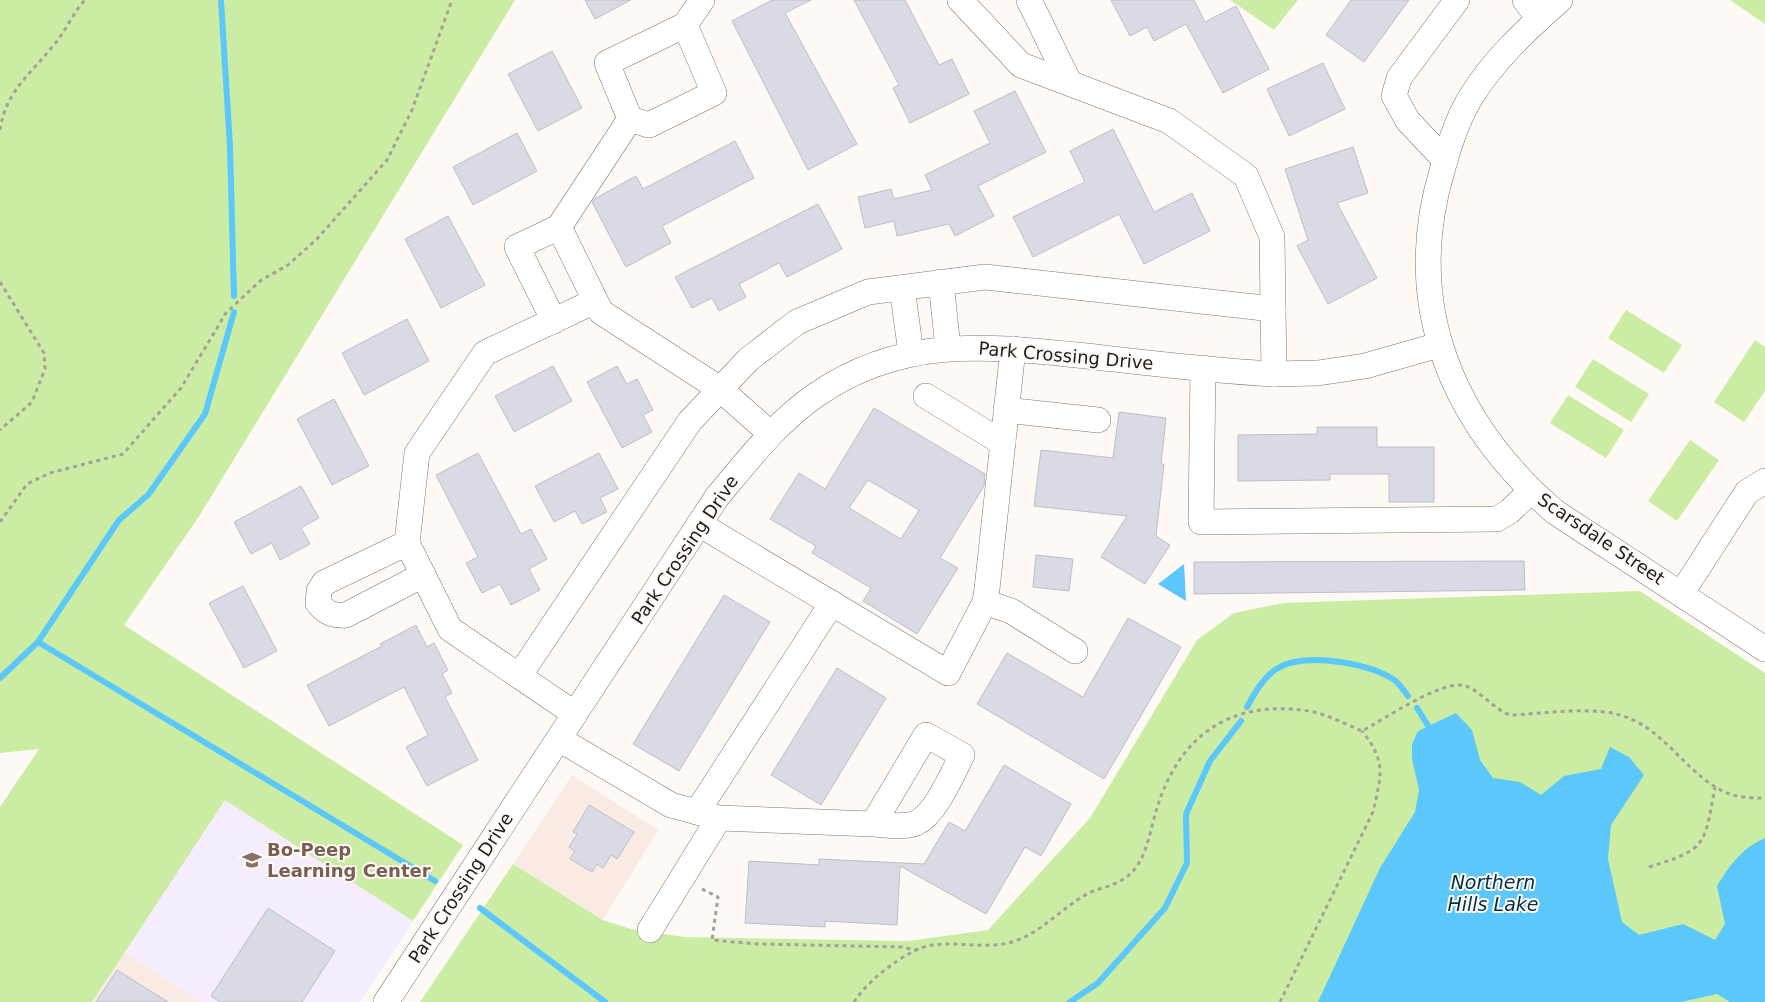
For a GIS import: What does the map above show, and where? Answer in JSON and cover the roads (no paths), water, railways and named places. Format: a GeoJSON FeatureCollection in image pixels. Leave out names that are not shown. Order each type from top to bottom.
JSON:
{"type":"FeatureCollection","features":[{"type":"Feature","properties":{"kind":"street"},"geometry":{"type":"LineString","coordinates":[[630,119],[607,63],[685,25],[702,0]]}},
{"type":"Feature","properties":{"kind":"street"},"geometry":{"type":"LineString","coordinates":[[962,0],[1022,65],[1169,122],[1246,176],[1272,237],[1274,374]]}},
{"type":"Feature","properties":{"kind":"street"},"geometry":{"type":"LineString","coordinates":[[1028,0],[1069,82]]}},
{"type":"Feature","properties":{"kind":"street"},"geometry":{"type":"LineString","coordinates":[[1445,160],[1408,121],[1394,96],[1399,78],[1456,0]]}},
{"type":"Feature","properties":{"kind":"street","name":"Scarsdale Street"},"geometry":{"type":"LineString","coordinates":[[1560,0],[1532,9],[1509,45],[1469,100],[1455,126],[1430,223],[1428,256],[1430,296],[1438,345],[1471,413],[1488,441],[1531,491],[1556,512],[1765,649]]}},
{"type":"Feature","properties":{"kind":"street"},"geometry":{"type":"LineString","coordinates":[[630,119],[649,125],[714,93],[685,25]]}},
{"type":"Feature","properties":{"kind":"street"},"geometry":{"type":"LineString","coordinates":[[554,320],[517,247],[559,227],[630,119]]}},
{"type":"Feature","properties":{"kind":"street"},"geometry":{"type":"LineString","coordinates":[[559,227],[601,312],[720,389],[771,434]]}},
{"type":"Feature","properties":{"kind":"street"},"geometry":{"type":"LineString","coordinates":[[519,676],[690,421],[749,359],[797,322],[868,292],[985,277],[1273,309]]}},
{"type":"Feature","properties":{"kind":"street"},"geometry":{"type":"LineString","coordinates":[[941,282],[948,348]]}},
{"type":"Feature","properties":{"kind":"street"},"geometry":{"type":"LineString","coordinates":[[902,288],[911,353]]}},
{"type":"Feature","properties":{"kind":"street"},"geometry":{"type":"LineString","coordinates":[[575,714],[450,629],[407,543],[417,453],[485,352],[595,301]]}},
{"type":"Feature","properties":{"kind":"street","name":"Park Crossing Drive"},"geometry":{"type":"LineString","coordinates":[[386,1002],[717,498],[771,434],[793,412],[840,380],[866,368],[911,353],[948,348],[1013,349],[1274,374],[1318,373],[1365,366],[1438,345]]}},
{"type":"Feature","properties":{"kind":"street"},"geometry":{"type":"LineString","coordinates":[[700,524],[948,673],[985,602],[1013,349]]}},
{"type":"Feature","properties":{"kind":"street"},"geometry":{"type":"LineString","coordinates":[[1203,368],[1201,522],[1497,519],[1510,511],[1531,491]]}},
{"type":"Feature","properties":{"kind":"street"},"geometry":{"type":"LineString","coordinates":[[926,396],[1003,443]]}},
{"type":"Feature","properties":{"kind":"street"},"geometry":{"type":"LineString","coordinates":[[1006,410],[1098,420]]}},
{"type":"Feature","properties":{"kind":"street"},"geometry":{"type":"LineString","coordinates":[[1681,594],[1747,492],[1765,481]]}},
{"type":"Feature","properties":{"kind":"street"},"geometry":{"type":"LineString","coordinates":[[407,543],[324,583],[319,591],[318,602],[324,611],[336,616],[346,615],[424,575]]}},
{"type":"Feature","properties":{"kind":"street"},"geometry":{"type":"LineString","coordinates":[[985,602],[1011,611],[1075,651]]}},
{"type":"Feature","properties":{"kind":"street"},"geometry":{"type":"LineString","coordinates":[[650,930],[682,877],[708,815],[832,603]]}},
{"type":"Feature","properties":{"kind":"street"},"geometry":{"type":"LineString","coordinates":[[559,739],[671,805],[708,815],[873,824]]}},
{"type":"Feature","properties":{"kind":"water"},"geometry":{"type":"Polygon","coordinates":[[[1184,564],[1186,601],[1158,584],[1184,564]]]}},
{"type":"Feature","properties":{"kind":"water","name":"Northern Hills Lake"},"geometry":{"type":"Polygon","coordinates":[[[1456,713],[1472,730],[1480,760],[1493,778],[1520,782],[1541,795],[1564,776],[1601,769],[1610,747],[1629,757],[1644,775],[1611,825],[1608,859],[1622,922],[1639,935],[1683,924],[1715,940],[1725,924],[1717,886],[1743,852],[1765,838],[1765,1002],[1730,1002],[1717,994],[1681,1002],[1318,1002],[1380,868],[1415,812],[1419,790],[1412,759],[1412,744],[1418,731],[1456,713]]]}},
{"type":"Feature","properties":{"kind":"waterway"},"geometry":{"type":"LineString","coordinates":[[221,0],[230,146],[234,296]]}},
{"type":"Feature","properties":{"kind":"waterway"},"geometry":{"type":"LineString","coordinates":[[0,678],[38,642],[119,520],[148,495],[205,414],[234,312]]}},
{"type":"Feature","properties":{"kind":"waterway"},"geometry":{"type":"LineString","coordinates":[[38,642],[435,881]]}},
{"type":"Feature","properties":{"kind":"waterway"},"geometry":{"type":"LineString","coordinates":[[1247,707],[1260,686],[1273,671],[1290,663],[1304,661],[1319,660],[1368,668],[1393,679],[1408,696]]}},
{"type":"Feature","properties":{"kind":"waterway"},"geometry":{"type":"LineString","coordinates":[[1417,708],[1432,732]]}},
{"type":"Feature","properties":{"kind":"waterway"},"geometry":{"type":"LineString","coordinates":[[1070,1002],[1098,983],[1165,908],[1187,863],[1186,814],[1210,761],[1241,721]]}},
{"type":"Feature","properties":{"kind":"waterway"},"geometry":{"type":"LineString","coordinates":[[480,908],[605,1002]]}},
{"type":"Feature","properties":{"kind":"place","name":"Bo-Peep Learning Center"},"geometry":{"type":"Point","coordinates":[252,860]}}]}
